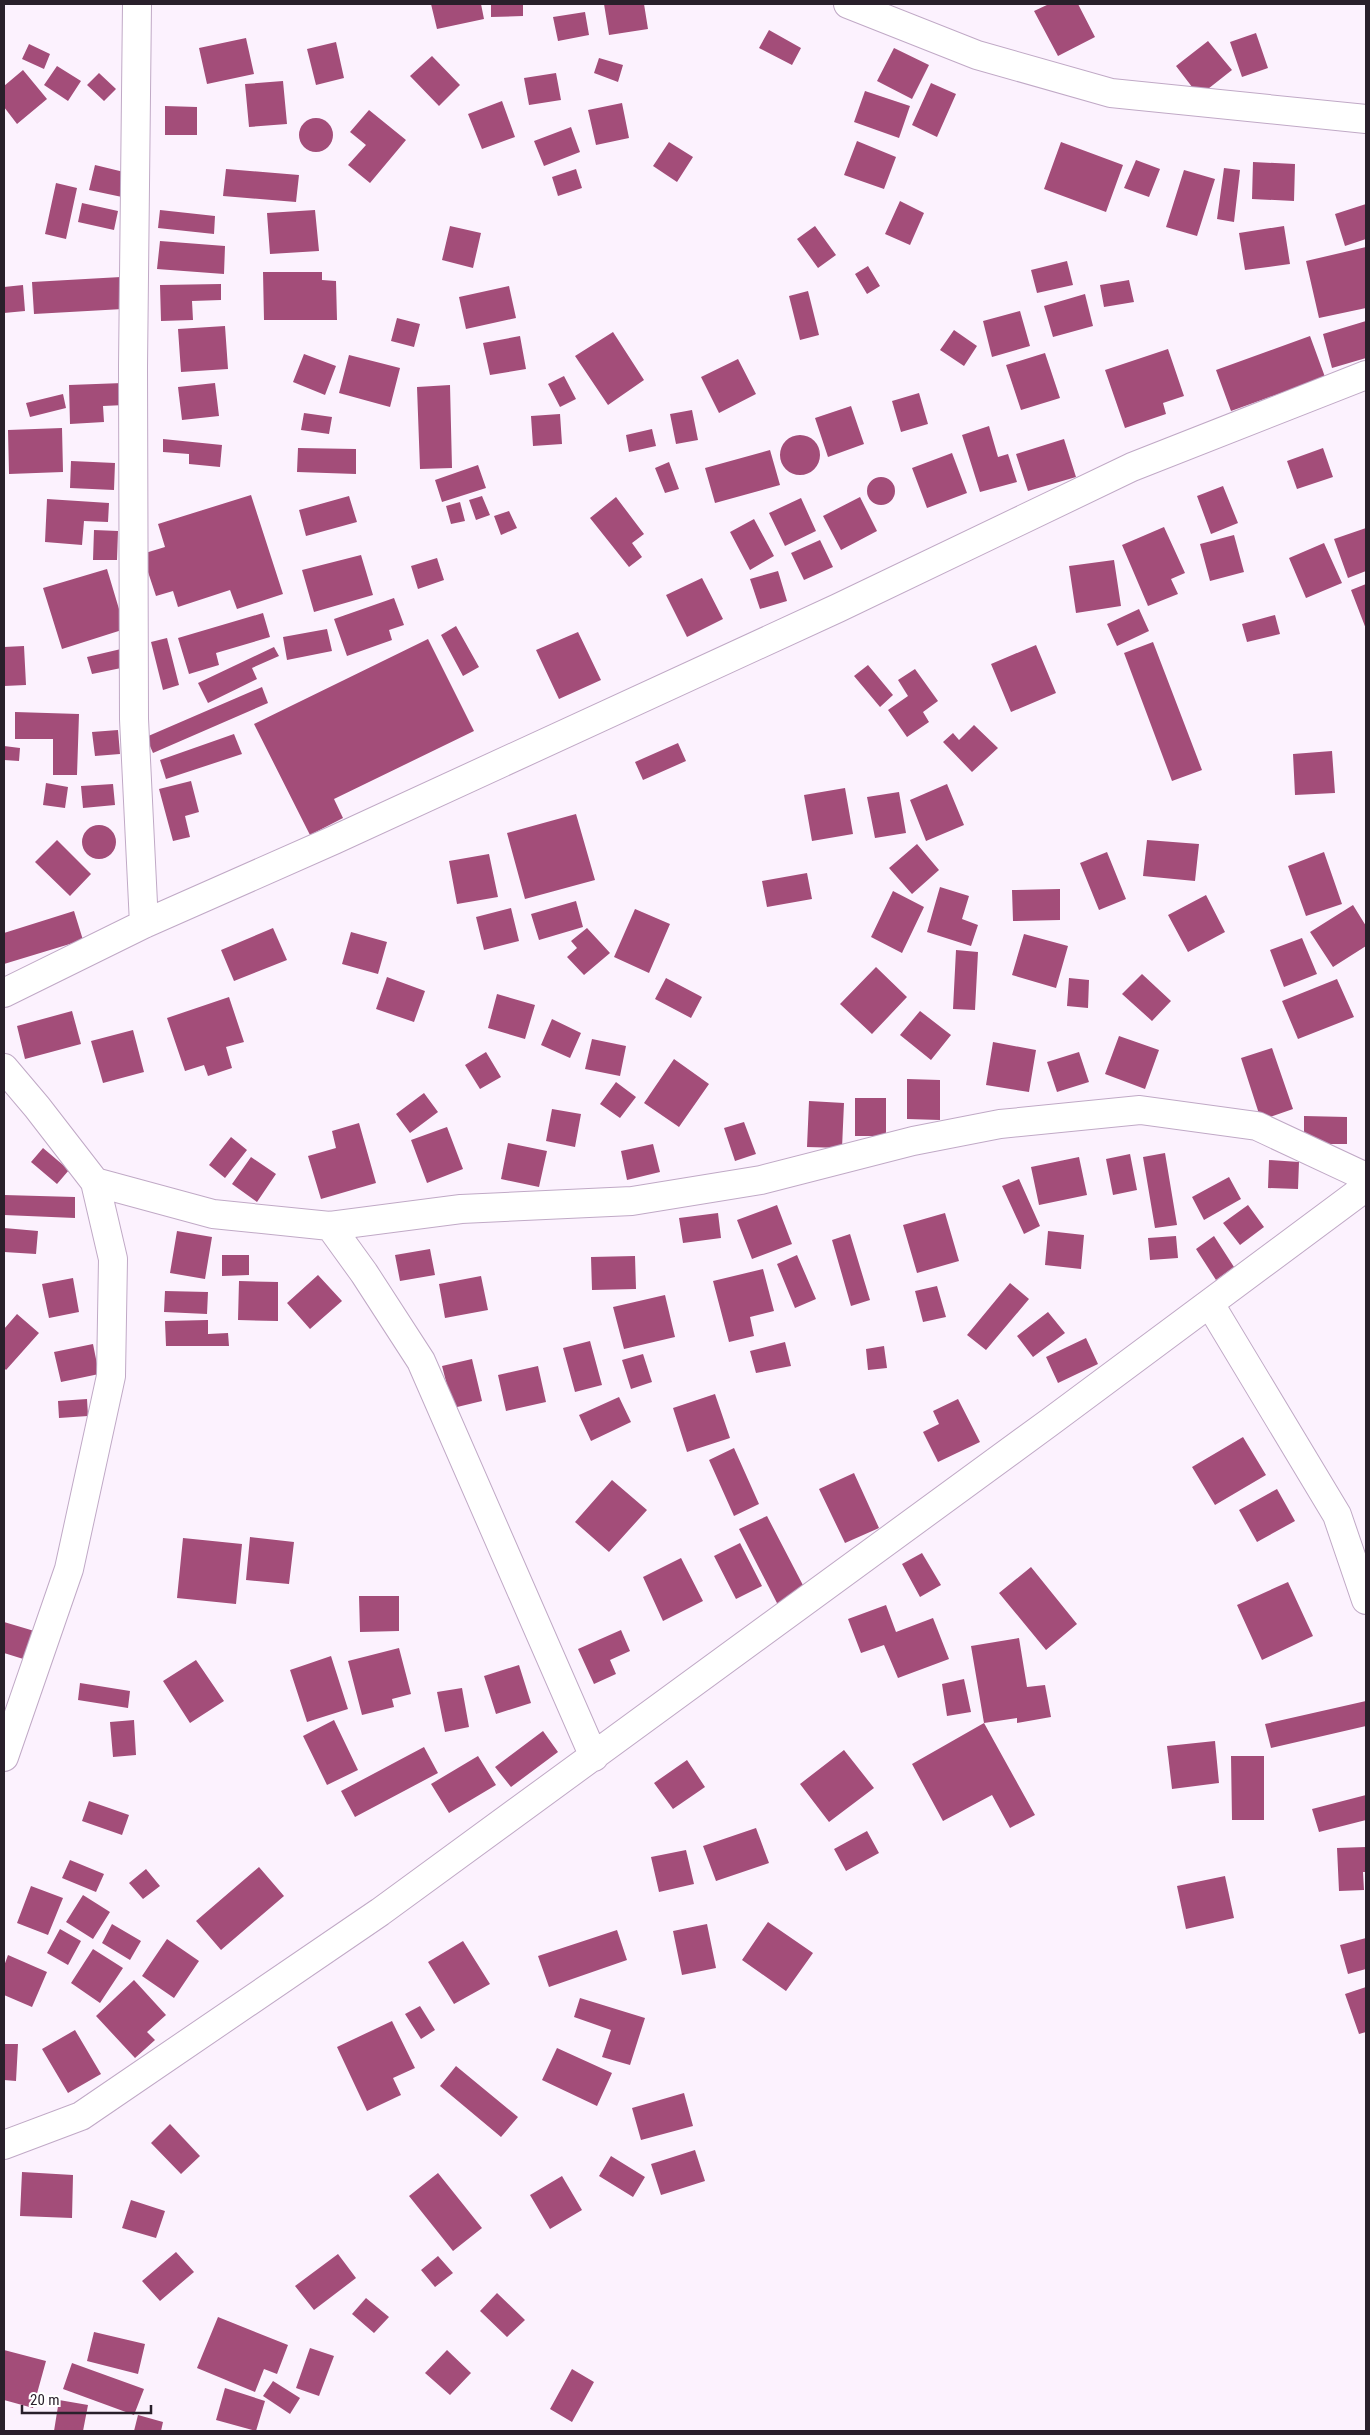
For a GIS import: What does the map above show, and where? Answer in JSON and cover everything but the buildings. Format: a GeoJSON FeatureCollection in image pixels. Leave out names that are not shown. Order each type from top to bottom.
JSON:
{"type":"FeatureCollection","features":[{"type":"Feature","properties":{"kind":"street"},"geometry":{"type":"LineString","coordinates":[[138,4],[133,367],[134,719],[144,924]]}},
{"type":"Feature","properties":{"kind":"street"},"geometry":{"type":"LineString","coordinates":[[848,4],[977,55],[1111,92],[1366,119]]}},
{"type":"Feature","properties":{"kind":"street"},"geometry":{"type":"LineString","coordinates":[[4,994],[144,924],[334,840],[838,608],[1132,467],[1366,375]]}},
{"type":"Feature","properties":{"kind":"street"},"geometry":{"type":"LineString","coordinates":[[4,1068],[95,1182],[113,1259],[111,1376],[69,1569],[4,1756]]}},
{"type":"Feature","properties":{"kind":"street"},"geometry":{"type":"LineString","coordinates":[[95,1182],[213,1214],[330,1226],[461,1209],[632,1201],[761,1180],[913,1142],[1000,1124],[1140,1110],[1257,1126],[1366,1177]]}},
{"type":"Feature","properties":{"kind":"street"},"geometry":{"type":"LineString","coordinates":[[4,2145],[81,2116],[380,1912],[594,1757],[1366,1187]]}},
{"type":"Feature","properties":{"kind":"street"},"geometry":{"type":"LineString","coordinates":[[330,1226],[364,1273],[421,1361],[594,1757]]}},
{"type":"Feature","properties":{"kind":"street"},"geometry":{"type":"LineString","coordinates":[[1210,1304],[1338,1515],[1366,1600]]}}]}
